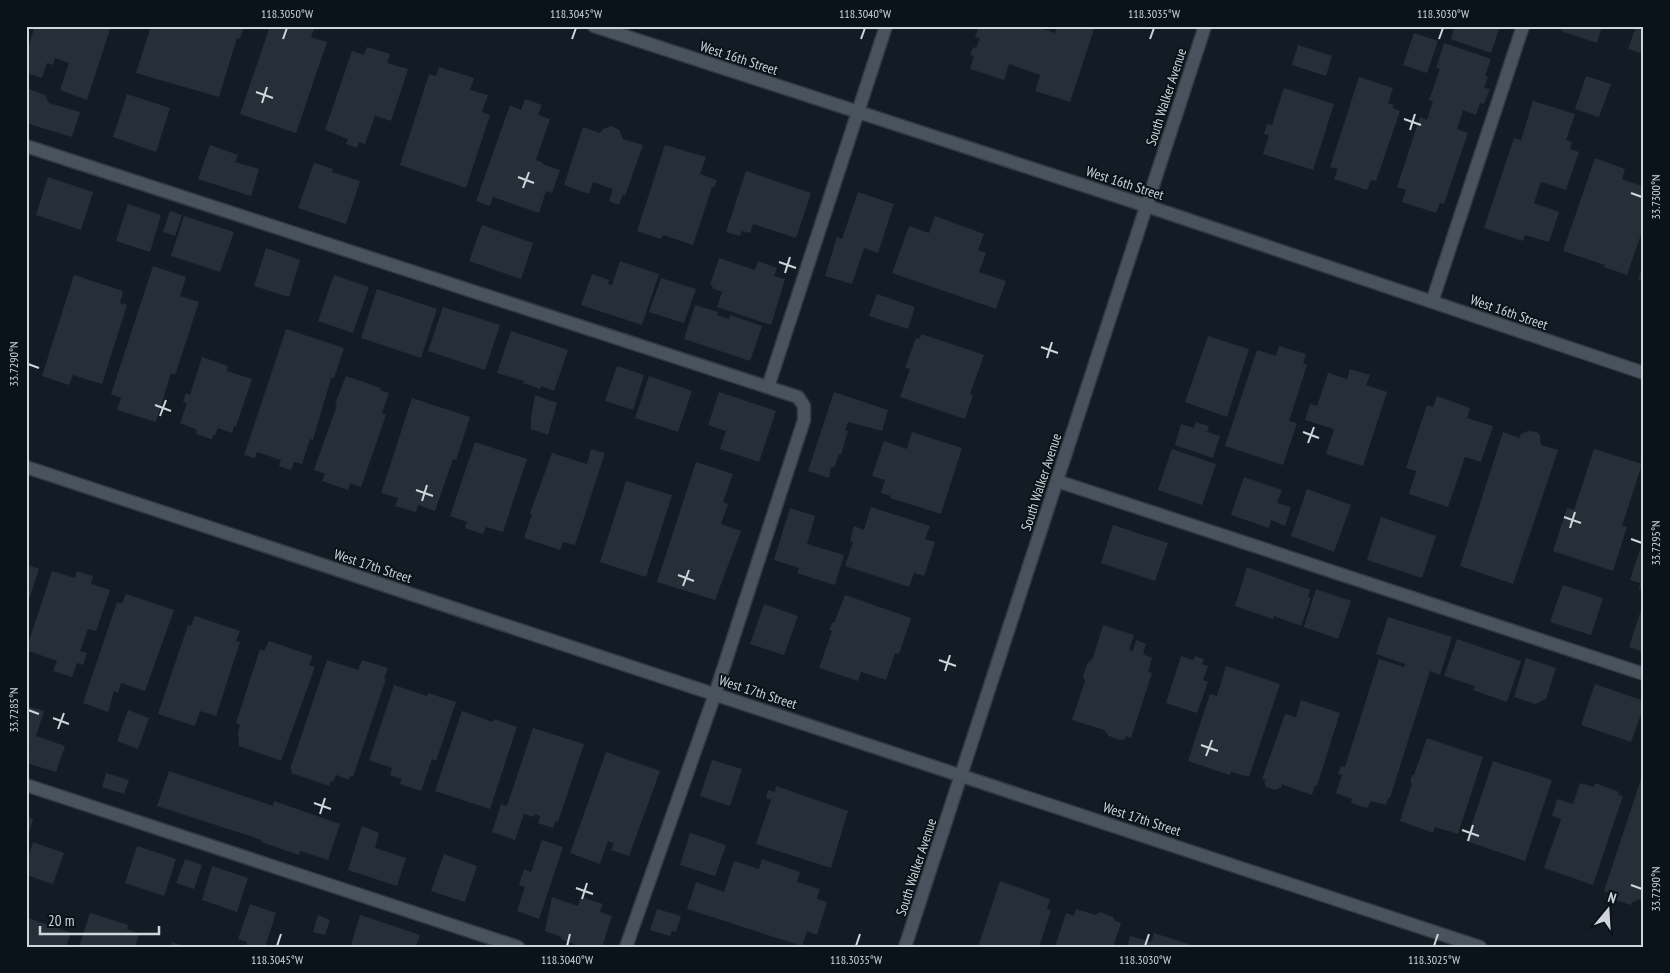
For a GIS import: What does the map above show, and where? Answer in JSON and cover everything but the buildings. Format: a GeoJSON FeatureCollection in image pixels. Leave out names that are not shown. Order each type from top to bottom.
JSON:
{"type":"FeatureCollection","features":[{"type":"Feature","properties":{"kind":"street","name":"West 16th Street"},"geometry":{"type":"LineString","coordinates":[[594,26],[1146,206],[1644,373]]}},
{"type":"Feature","properties":{"kind":"street"},"geometry":{"type":"LineString","coordinates":[[768,387],[886,26]]}},
{"type":"Feature","properties":{"kind":"street","name":"South Walker Avenue"},"geometry":{"type":"LineString","coordinates":[[905,947],[1205,26]]}},
{"type":"Feature","properties":{"kind":"street"},"geometry":{"type":"LineString","coordinates":[[1432,302],[1523,26]]}},
{"type":"Feature","properties":{"kind":"street"},"geometry":{"type":"LineString","coordinates":[[26,146],[798,397],[804,406],[804,420],[715,694],[626,947]]}},
{"type":"Feature","properties":{"kind":"street","name":"West 17th Street"},"geometry":{"type":"LineString","coordinates":[[26,467],[1480,947]]}},
{"type":"Feature","properties":{"kind":"street"},"geometry":{"type":"LineString","coordinates":[[1057,481],[1644,674]]}},
{"type":"Feature","properties":{"kind":"street"},"geometry":{"type":"LineString","coordinates":[[26,785],[518,947]]}}]}
